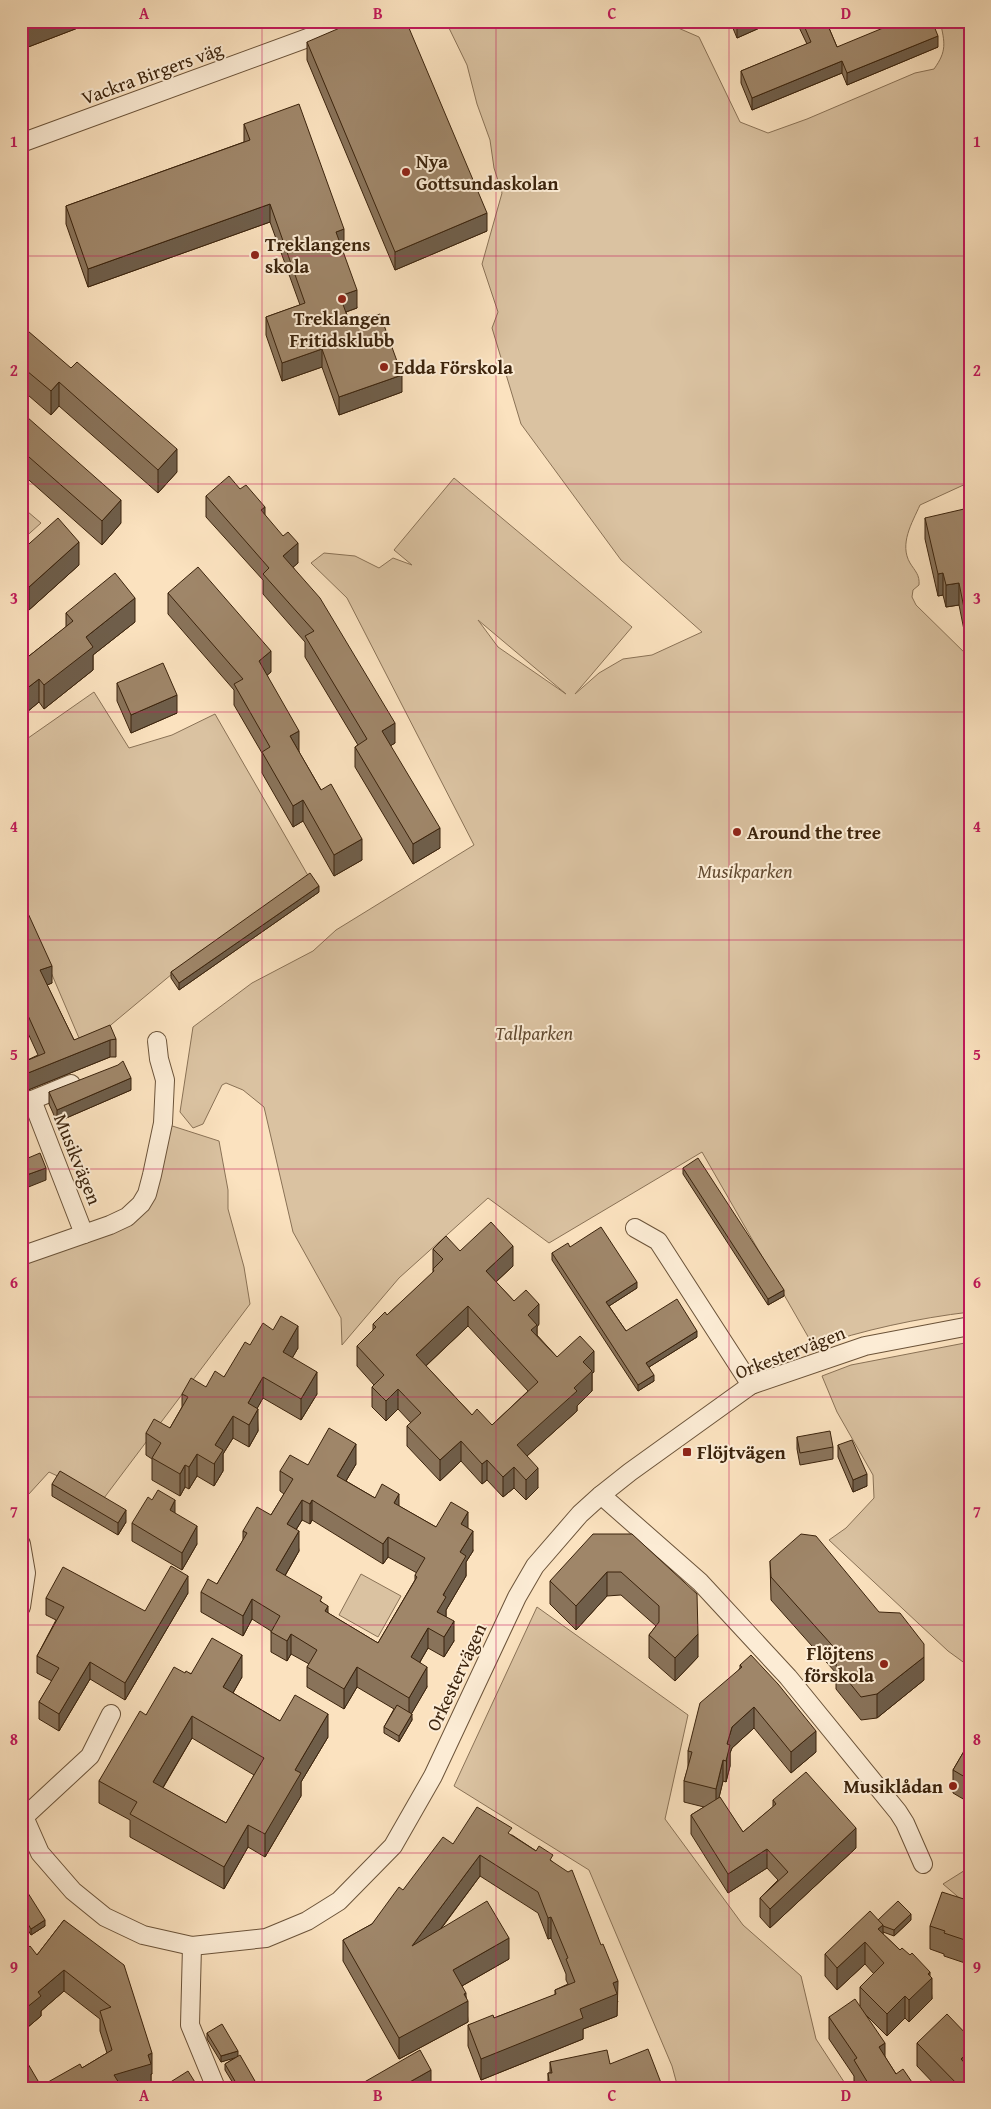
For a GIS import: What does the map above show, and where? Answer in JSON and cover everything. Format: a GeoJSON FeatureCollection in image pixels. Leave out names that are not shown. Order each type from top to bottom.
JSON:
{"type":"FeatureCollection","features":[{"type":"Feature","properties":{"kind":"street","name":"Vackra Birgers väg"},"geometry":{"type":"LineString","coordinates":[[21,143],[354,21]]}},
{"type":"Feature","properties":{"kind":"street","name":"Musikvägen"},"geometry":{"type":"LineString","coordinates":[[21,1256],[127,1217],[141,1204],[146,1194],[163,1123],[165,1080],[159,1059],[157,1041]]}},
{"type":"Feature","properties":{"kind":"street","name":"Musikvägen"},"geometry":{"type":"LineString","coordinates":[[84,1234],[27,1103],[87,1078]]}},
{"type":"Feature","properties":{"kind":"street"},"geometry":{"type":"LineString","coordinates":[[636,1228],[658,1241],[751,1385]]}},
{"type":"Feature","properties":{"kind":"street","name":"Orkestervägen"},"geometry":{"type":"LineString","coordinates":[[22,1816],[40,1853],[73,1891],[105,1917],[143,1935],[192,1946],[266,1938],[307,1921],[339,1900],[393,1846],[433,1776],[517,1597],[535,1566],[580,1514],[601,1495],[751,1385],[865,1346],[970,1326]]}},
{"type":"Feature","properties":{"kind":"street"},"geometry":{"type":"LineString","coordinates":[[601,1495],[700,1582],[788,1676],[898,1812],[905,1823],[923,1864]]}},
{"type":"Feature","properties":{"kind":"street"},"geometry":{"type":"LineString","coordinates":[[21,1544],[26,1573],[21,1607]]}},
{"type":"Feature","properties":{"kind":"street"},"geometry":{"type":"LineString","coordinates":[[22,1816],[90,1756],[112,1714]]}},
{"type":"Feature","properties":{"kind":"street"},"geometry":{"type":"LineString","coordinates":[[192,1946],[190,2025],[216,2088]]}},
{"type":"Feature","properties":{"kind":"green space"},"geometry":{"type":"Polygon","coordinates":[[[448,21],[662,21],[699,37],[740,122],[768,133],[807,119],[915,73],[934,69],[941,57],[944,46],[940,21],[970,21],[970,482],[920,505],[910,526],[906,548],[910,563],[919,578],[919,585],[913,590],[912,597],[916,605],[970,658],[970,908],[965,910],[964,916],[970,940],[970,1312],[891,1325],[814,1347],[702,1152],[549,1243],[488,1198],[399,1278],[342,1345],[341,1318],[293,1232],[264,1107],[243,1090],[226,1083],[222,1085],[203,1124],[193,1128],[180,1112],[193,1027],[252,983],[313,951],[336,930],[474,845],[347,598],[311,563],[324,553],[355,556],[379,568],[393,558],[412,565],[394,550],[454,478],[632,627],[575,694],[599,673],[623,659],[652,655],[702,632],[621,560],[521,424],[492,328],[498,312],[482,264],[502,193],[494,168],[490,140],[477,104],[467,65],[448,26],[448,21]],[[478,620],[498,647],[566,694],[478,620]]]}},
{"type":"Feature","properties":{"kind":"green space"},"geometry":{"type":"Polygon","coordinates":[[[21,506],[41,523],[21,541],[21,506]]]}},
{"type":"Feature","properties":{"kind":"green space"},"geometry":{"type":"Polygon","coordinates":[[[94,692],[129,748],[172,735],[215,714],[310,879],[196,954],[106,1029],[79,1038],[21,902],[21,743],[94,692]]]}},
{"type":"Feature","properties":{"kind":"green space"},"geometry":{"type":"Polygon","coordinates":[[[163,1123],[219,1141],[228,1190],[228,1209],[244,1267],[250,1304],[104,1498],[49,1472],[28,1495],[21,1459],[21,1256],[141,1204],[163,1123]]]}},
{"type":"Feature","properties":{"kind":"green space"},"geometry":{"type":"Polygon","coordinates":[[[970,1342],[970,1667],[948,1651],[829,1540],[846,1528],[874,1498],[873,1475],[837,1412],[822,1376],[851,1365],[970,1342]]]}},
{"type":"Feature","properties":{"kind":"green space"},"geometry":{"type":"Polygon","coordinates":[[[361,1574],[401,1596],[378,1637],[339,1615],[361,1574]]]}},
{"type":"Feature","properties":{"kind":"green space"},"geometry":{"type":"Polygon","coordinates":[[[537,1607],[688,1715],[665,1819],[743,1925],[801,1976],[816,2039],[848,2088],[678,2088],[672,2066],[589,1870],[454,1786],[537,1607]]]}},
{"type":"Feature","properties":{"kind":"green space"},"geometry":{"type":"Polygon","coordinates":[[[970,1867],[970,1907],[943,1884],[970,1867]]]}},
{"type":"Feature","properties":{"kind":"building"},"geometry":{"type":"Polygon","coordinates":[[[22,21],[35,21],[23,25],[22,21]]]}},
{"type":"Feature","properties":{"kind":"building"},"geometry":{"type":"Polygon","coordinates":[[[356,21],[406,21],[487,213],[395,252],[307,42],[356,21]]]}},
{"type":"Feature","properties":{"kind":"building"},"geometry":{"type":"Polygon","coordinates":[[[735,21],[748,21],[737,26],[735,21]]]}},
{"type":"Feature","properties":{"kind":"building"},"geometry":{"type":"Polygon","coordinates":[[[802,21],[826,21],[837,47],[900,21],[932,21],[938,36],[847,73],[842,61],[752,98],[741,71],[811,42],[802,21]]]}},
{"type":"Feature","properties":{"kind":"building"},"geometry":{"type":"Polygon","coordinates":[[[299,104],[344,229],[336,232],[357,290],[340,296],[350,324],[380,314],[402,375],[339,397],[322,349],[282,363],[266,317],[305,303],[270,204],[88,269],[66,206],[250,140],[244,124],[299,104]]]}},
{"type":"Feature","properties":{"kind":"building"},"geometry":{"type":"Polygon","coordinates":[[[21,325],[71,368],[77,362],[177,449],[158,470],[59,382],[51,391],[21,366],[21,325]]]}},
{"type":"Feature","properties":{"kind":"building"},"geometry":{"type":"Polygon","coordinates":[[[27,417],[121,500],[102,521],[21,450],[21,423],[27,417]]]}},
{"type":"Feature","properties":{"kind":"building"},"geometry":{"type":"Polygon","coordinates":[[[229,476],[240,489],[246,485],[265,507],[261,510],[283,536],[288,532],[298,543],[283,556],[320,598],[395,723],[382,731],[440,828],[413,844],[355,747],[367,739],[305,636],[314,631],[263,574],[269,568],[206,496],[229,476]]]}},
{"type":"Feature","properties":{"kind":"building"},"geometry":{"type":"Polygon","coordinates":[[[964,509],[970,535],[970,612],[965,613],[959,583],[946,585],[943,573],[938,574],[925,518],[964,509]]]}},
{"type":"Feature","properties":{"kind":"building"},"geometry":{"type":"Polygon","coordinates":[[[58,518],[79,542],[29,587],[21,579],[21,551],[58,518]]]}},
{"type":"Feature","properties":{"kind":"building"},"geometry":{"type":"Polygon","coordinates":[[[198,567],[271,651],[259,661],[299,731],[290,736],[321,790],[331,784],[362,839],[334,855],[303,800],[293,806],[262,752],[270,747],[234,684],[243,679],[168,593],[198,567]]]}},
{"type":"Feature","properties":{"kind":"building"},"geometry":{"type":"Polygon","coordinates":[[[115,573],[135,598],[86,637],[93,647],[44,685],[39,679],[21,693],[21,656],[24,660],[73,621],[66,613],[115,573]]]}},
{"type":"Feature","properties":{"kind":"building"},"geometry":{"type":"Polygon","coordinates":[[[163,663],[177,695],[131,715],[117,683],[163,663]]]}},
{"type":"Feature","properties":{"kind":"building"},"geometry":{"type":"Polygon","coordinates":[[[310,873],[319,886],[179,983],[171,972],[310,873]]]}},
{"type":"Feature","properties":{"kind":"building"},"geometry":{"type":"Polygon","coordinates":[[[21,898],[52,966],[40,970],[74,1040],[110,1025],[116,1039],[21,1077],[21,1063],[45,1053],[21,1000],[21,898]]]}},
{"type":"Feature","properties":{"kind":"building"},"geometry":{"type":"Polygon","coordinates":[[[123,1061],[131,1078],[57,1110],[49,1092],[118,1065],[123,1061]]]}},
{"type":"Feature","properties":{"kind":"building"},"geometry":{"type":"Polygon","coordinates":[[[40,1153],[46,1168],[21,1177],[21,1161],[40,1153]]]}},
{"type":"Feature","properties":{"kind":"building"},"geometry":{"type":"Polygon","coordinates":[[[698,1158],[784,1290],[768,1299],[683,1168],[698,1158]]]}},
{"type":"Feature","properties":{"kind":"building"},"geometry":{"type":"Polygon","coordinates":[[[491,1222],[513,1246],[486,1271],[514,1301],[526,1290],[539,1304],[528,1315],[537,1325],[531,1330],[557,1357],[580,1336],[594,1351],[583,1362],[592,1371],[574,1388],[577,1391],[517,1445],[538,1468],[526,1480],[514,1467],[503,1477],[487,1460],[482,1464],[461,1441],[440,1460],[407,1426],[421,1413],[398,1389],[386,1401],[372,1387],[384,1375],[357,1346],[376,1327],[373,1324],[385,1312],[387,1315],[434,1271],[433,1269],[443,1259],[433,1249],[446,1236],[460,1251],[491,1222]],[[468,1306],[416,1355],[472,1415],[477,1409],[492,1425],[538,1382],[468,1306]]]}},
{"type":"Feature","properties":{"kind":"building"},"geometry":{"type":"Polygon","coordinates":[[[601,1227],[637,1282],[606,1302],[626,1331],[677,1299],[697,1331],[646,1363],[654,1375],[638,1385],[552,1253],[568,1243],[570,1247],[601,1227]]]}},
{"type":"Feature","properties":{"kind":"building"},"geometry":{"type":"Polygon","coordinates":[[[281,1316],[298,1326],[283,1352],[317,1372],[301,1399],[263,1377],[248,1403],[258,1409],[249,1425],[233,1416],[215,1445],[223,1450],[214,1464],[197,1454],[189,1467],[185,1465],[180,1474],[152,1458],[161,1443],[146,1433],[154,1419],[170,1428],[188,1397],[182,1394],[191,1378],[206,1387],[215,1371],[224,1377],[245,1342],[250,1345],[263,1323],[273,1330],[281,1316]]]}},
{"type":"Feature","properties":{"kind":"building"},"geometry":{"type":"Polygon","coordinates":[[[329,1428],[356,1444],[337,1476],[375,1498],[382,1484],[399,1494],[394,1503],[436,1527],[451,1502],[468,1512],[461,1524],[473,1531],[460,1552],[466,1556],[443,1595],[446,1597],[437,1612],[454,1621],[444,1637],[428,1628],[411,1657],[427,1667],[409,1698],[357,1667],[344,1689],[307,1667],[317,1650],[291,1634],[287,1641],[271,1632],[280,1616],[252,1599],[243,1616],[201,1592],[208,1579],[217,1584],[247,1533],[243,1531],[257,1507],[271,1515],[293,1479],[280,1471],[290,1455],[308,1465],[329,1428]],[[302,1500],[287,1524],[299,1531],[276,1570],[322,1597],[320,1601],[328,1606],[325,1611],[378,1643],[417,1577],[415,1575],[425,1558],[388,1537],[383,1544],[312,1500],[310,1504],[302,1500]]]}},
{"type":"Feature","properties":{"kind":"building"},"geometry":{"type":"Polygon","coordinates":[[[830,1431],[833,1447],[800,1453],[797,1437],[830,1431]]]}},
{"type":"Feature","properties":{"kind":"building"},"geometry":{"type":"Polygon","coordinates":[[[852,1440],[867,1474],[853,1480],[838,1445],[852,1440]]]}},
{"type":"Feature","properties":{"kind":"building"},"geometry":{"type":"Polygon","coordinates":[[[60,1471],[126,1510],[118,1523],[52,1484],[60,1471]]]}},
{"type":"Feature","properties":{"kind":"building"},"geometry":{"type":"Polygon","coordinates":[[[158,1490],[175,1500],[170,1510],[197,1526],[182,1553],[132,1523],[148,1497],[152,1500],[158,1490]]]}},
{"type":"Feature","properties":{"kind":"building"},"geometry":{"type":"Polygon","coordinates":[[[593,1534],[632,1534],[697,1594],[698,1634],[675,1658],[649,1635],[659,1622],[659,1606],[621,1572],[607,1572],[576,1606],[550,1581],[593,1534]]]}},
{"type":"Feature","properties":{"kind":"building"},"geometry":{"type":"Polygon","coordinates":[[[801,1534],[816,1536],[879,1612],[900,1613],[924,1644],[924,1657],[877,1694],[861,1697],[836,1666],[839,1653],[771,1577],[770,1561],[801,1534]]]}},
{"type":"Feature","properties":{"kind":"building"},"geometry":{"type":"Polygon","coordinates":[[[171,1566],[188,1576],[125,1683],[90,1662],[59,1714],[39,1702],[59,1668],[37,1656],[64,1607],[46,1598],[63,1567],[145,1611],[171,1566]]]}},
{"type":"Feature","properties":{"kind":"building"},"geometry":{"type":"Polygon","coordinates":[[[212,1638],[242,1655],[223,1687],[280,1721],[295,1695],[328,1714],[295,1770],[301,1773],[265,1834],[248,1825],[224,1867],[130,1814],[137,1802],[99,1781],[140,1711],[146,1715],[174,1667],[191,1674],[212,1638]],[[192,1716],[153,1782],[226,1823],[264,1758],[192,1716]]]}},
{"type":"Feature","properties":{"kind":"building"},"geometry":{"type":"Polygon","coordinates":[[[751,1655],[778,1684],[816,1731],[791,1752],[754,1707],[732,1727],[727,1744],[730,1745],[726,1761],[723,1760],[716,1789],[684,1781],[692,1752],[688,1751],[700,1703],[742,1667],[740,1665],[751,1655]]]}},
{"type":"Feature","properties":{"kind":"building"},"geometry":{"type":"Polygon","coordinates":[[[397,1705],[412,1714],[399,1736],[384,1727],[397,1705]]]}},
{"type":"Feature","properties":{"kind":"building"},"geometry":{"type":"Polygon","coordinates":[[[970,1741],[970,1780],[953,1770],[970,1741]]]}},
{"type":"Feature","properties":{"kind":"building"},"geometry":{"type":"Polygon","coordinates":[[[806,1772],[856,1828],[770,1909],[760,1898],[788,1872],[767,1849],[728,1874],[691,1815],[720,1797],[743,1832],[776,1804],[773,1800],[806,1772]]]}},
{"type":"Feature","properties":{"kind":"building"},"geometry":{"type":"Polygon","coordinates":[[[477,1807],[512,1828],[508,1833],[536,1851],[539,1846],[553,1855],[550,1860],[568,1872],[572,1870],[601,1945],[603,1944],[618,1981],[613,1983],[617,1994],[580,2009],[583,2018],[481,2059],[468,2025],[493,2015],[494,2018],[556,1994],[555,1990],[575,1982],[566,1959],[568,1958],[551,1917],[548,1918],[538,1892],[480,1855],[412,1946],[487,1901],[509,1938],[453,1970],[466,1993],[464,1994],[468,2001],[399,2038],[343,1940],[372,1924],[399,1887],[403,1890],[443,1837],[453,1844],[477,1807]]]}},
{"type":"Feature","properties":{"kind":"building"},"geometry":{"type":"Polygon","coordinates":[[[21,1882],[45,1920],[31,1929],[21,1913],[21,1882]]]}},
{"type":"Feature","properties":{"kind":"building"},"geometry":{"type":"Polygon","coordinates":[[[942,1892],[970,1901],[970,1945],[965,1940],[930,1926],[942,1892]]]}},
{"type":"Feature","properties":{"kind":"building"},"geometry":{"type":"Polygon","coordinates":[[[898,1901],[911,1914],[894,1930],[883,1926],[878,1920],[898,1901]]]}},
{"type":"Feature","properties":{"kind":"building"},"geometry":{"type":"Polygon","coordinates":[[[870,1911],[883,1925],[878,1929],[900,1950],[902,1948],[910,1955],[912,1953],[930,1972],[928,1974],[932,1978],[909,2000],[905,1996],[887,2014],[860,1987],[884,1963],[865,1942],[837,1968],[825,1954],[870,1911]]]}},
{"type":"Feature","properties":{"kind":"building"},"geometry":{"type":"Polygon","coordinates":[[[64,1920],[124,1965],[152,2053],[148,2055],[151,2064],[114,2075],[122,2088],[21,2088],[21,2052],[41,2086],[80,2064],[82,2068],[112,2050],[100,2011],[111,2007],[64,1970],[38,1992],[41,1996],[21,2012],[21,1954],[30,1946],[37,1955],[64,1920]]]}},
{"type":"Feature","properties":{"kind":"building"},"geometry":{"type":"Polygon","coordinates":[[[855,1999],[885,2043],[879,2047],[896,2074],[903,2069],[916,2088],[871,2088],[854,2060],[857,2058],[829,2017],[855,1999]]]}},
{"type":"Feature","properties":{"kind":"building"},"geometry":{"type":"Polygon","coordinates":[[[947,2014],[970,2038],[970,2051],[961,2059],[970,2069],[970,2088],[961,2088],[917,2043],[947,2014]]]}},
{"type":"Feature","properties":{"kind":"building"},"geometry":{"type":"Polygon","coordinates":[[[222,2024],[238,2051],[221,2056],[207,2033],[222,2024]]]}},
{"type":"Feature","properties":{"kind":"building"},"geometry":{"type":"Polygon","coordinates":[[[648,2049],[663,2088],[550,2088],[548,2073],[552,2073],[550,2062],[607,2050],[610,2064],[648,2049]]]}},
{"type":"Feature","properties":{"kind":"building"},"geometry":{"type":"Polygon","coordinates":[[[420,2050],[431,2070],[399,2088],[354,2088],[420,2050]]]}},
{"type":"Feature","properties":{"kind":"building"},"geometry":{"type":"Polygon","coordinates":[[[240,2055],[259,2088],[239,2088],[225,2064],[240,2055]]]}},
{"type":"Feature","properties":{"kind":"building"},"geometry":{"type":"Polygon","coordinates":[[[188,2071],[197,2088],[161,2088],[188,2071]]]}},
{"type":"Feature","properties":{"kind":"place","name":"Nya Gottsundaskolan"},"geometry":{"type":"Point","coordinates":[406,172]}},
{"type":"Feature","properties":{"kind":"place","name":"Treklangens skola"},"geometry":{"type":"Point","coordinates":[255,255]}},
{"type":"Feature","properties":{"kind":"place","name":"Treklangen Fritidsklubb"},"geometry":{"type":"Point","coordinates":[342,299]}},
{"type":"Feature","properties":{"kind":"place","name":"Edda Förskola"},"geometry":{"type":"Point","coordinates":[384,367]}},
{"type":"Feature","properties":{"kind":"place","name":"Around the tree"},"geometry":{"type":"Point","coordinates":[737,832]}},
{"type":"Feature","properties":{"kind":"place","name":"Flöjtvägen"},"geometry":{"type":"Point","coordinates":[687,1452]}},
{"type":"Feature","properties":{"kind":"place","name":"Flöjtens förskola"},"geometry":{"type":"Point","coordinates":[884,1664]}},
{"type":"Feature","properties":{"kind":"place","name":"Musiklådan"},"geometry":{"type":"Point","coordinates":[953,1786]}},
{"type":"Feature","properties":{"kind":"park label","name":"Musikparken"},"geometry":{"type":"Point","coordinates":[745,871]}},
{"type":"Feature","properties":{"kind":"park label","name":"Tallparken"},"geometry":{"type":"Point","coordinates":[534,1033]}}]}
